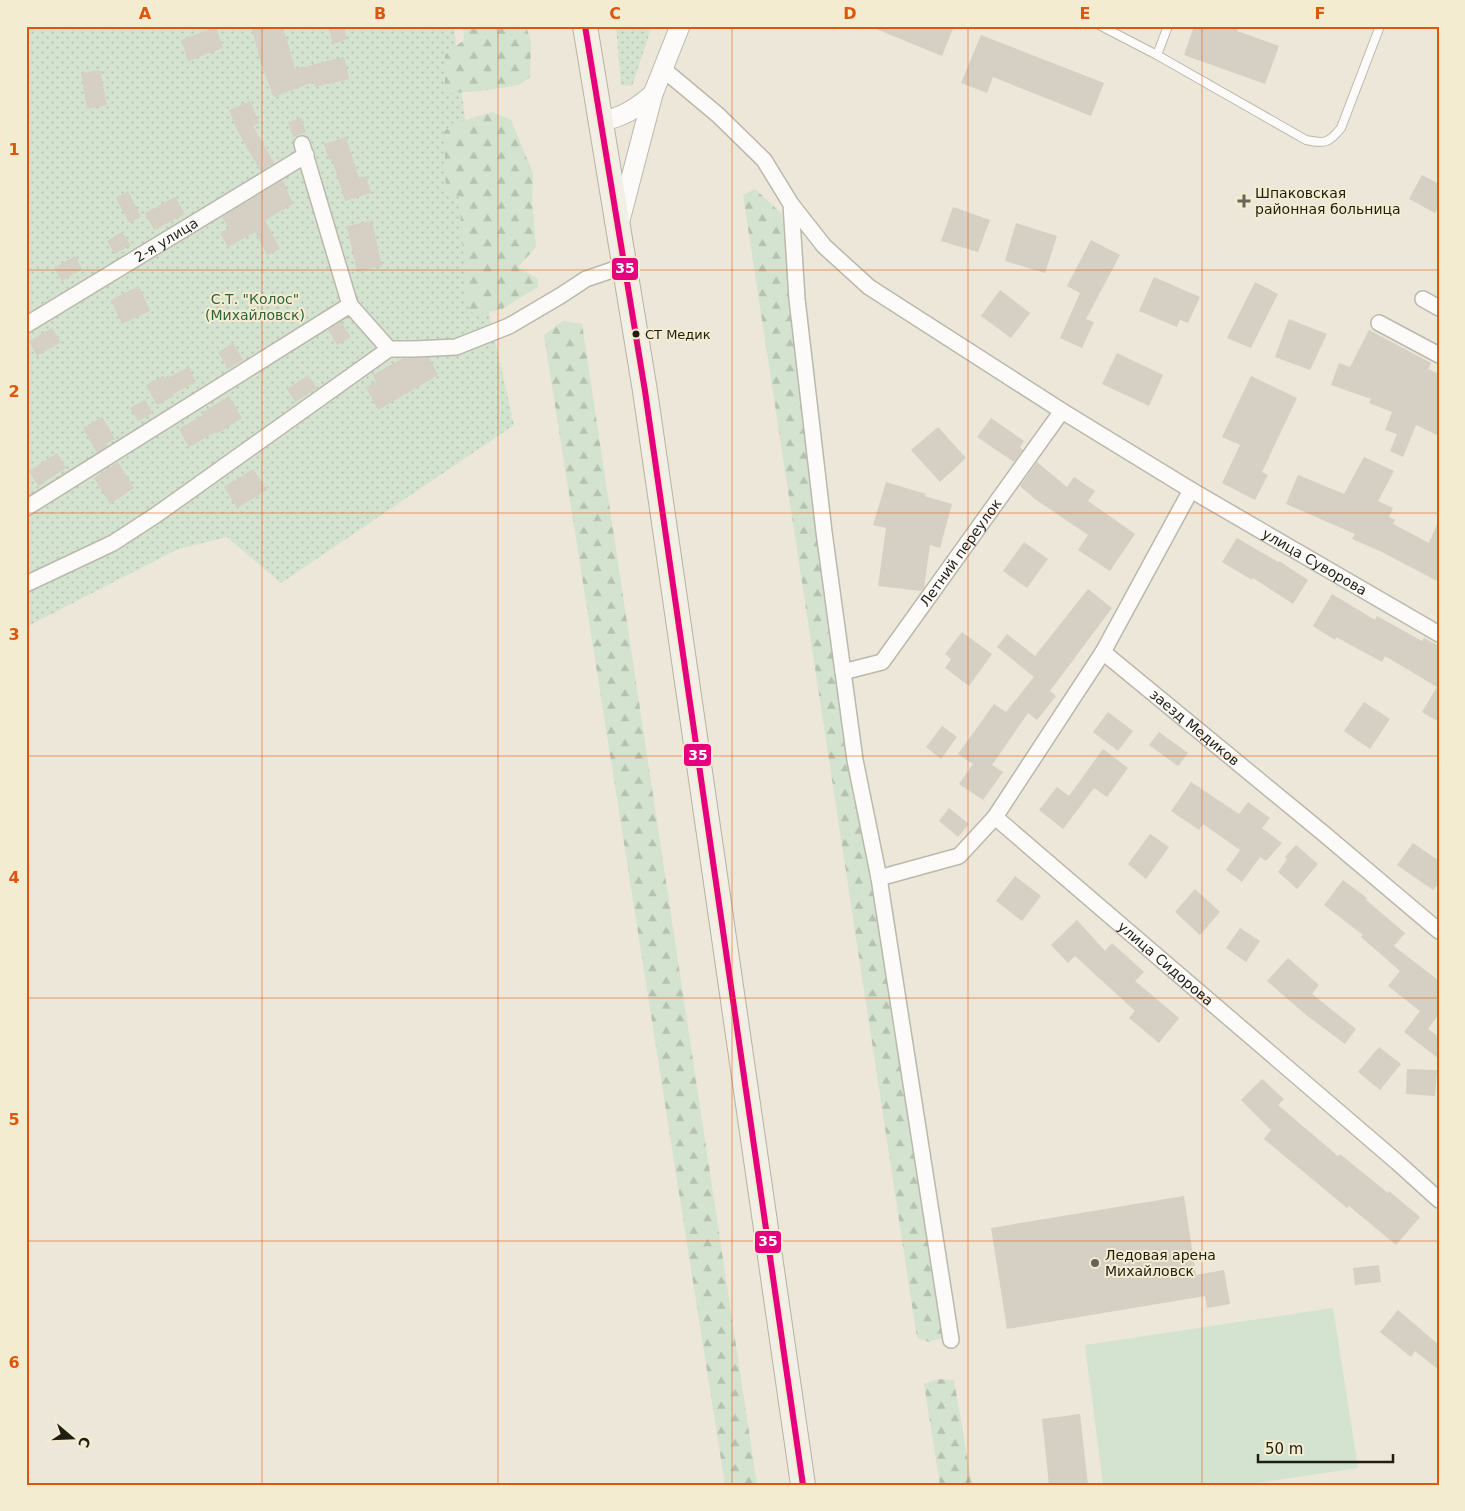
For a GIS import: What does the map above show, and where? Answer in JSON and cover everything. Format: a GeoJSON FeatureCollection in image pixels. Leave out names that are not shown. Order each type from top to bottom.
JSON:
{"type":"FeatureCollection","features":[{"type":"Feature","properties":{"kind":"main road"},"geometry":{"type":"LineString","coordinates":[[585,26],[645,391],[803,1485]]}},
{"type":"Feature","properties":{"kind":"street"},"geometry":{"type":"LineString","coordinates":[[618,228],[653,94],[680,26]]}},
{"type":"Feature","properties":{"kind":"street","name":"улица Суворова"},"geometry":{"type":"LineString","coordinates":[[663,69],[718,115],[764,160],[791,204],[824,246],[869,287],[1062,411],[1191,490],[1439,634]]}},
{"type":"Feature","properties":{"kind":"street"},"geometry":{"type":"LineString","coordinates":[[601,121],[622,116],[636,108],[653,94]]}},
{"type":"Feature","properties":{"kind":"street","name":"2-я улица"},"geometry":{"type":"LineString","coordinates":[[26,326],[304,149],[350,305]]}},
{"type":"Feature","properties":{"kind":"street"},"geometry":{"type":"LineString","coordinates":[[791,204],[798,309],[824,532],[855,760],[879,878],[951,1340]]}},
{"type":"Feature","properties":{"kind":"street"},"geometry":{"type":"LineString","coordinates":[[26,584],[113,543],[156,515],[389,348],[456,347],[509,326],[586,279],[624,266]]}},
{"type":"Feature","properties":{"kind":"street"},"geometry":{"type":"LineString","coordinates":[[1423,299],[1439,308]]}},
{"type":"Feature","properties":{"kind":"street"},"geometry":{"type":"LineString","coordinates":[[26,508],[350,305],[389,348]]}},
{"type":"Feature","properties":{"kind":"street"},"geometry":{"type":"LineString","coordinates":[[1379,323],[1439,355]]}},
{"type":"Feature","properties":{"kind":"street","name":"Летний переулок"},"geometry":{"type":"LineString","coordinates":[[843,672],[882,662],[1062,411]]}},
{"type":"Feature","properties":{"kind":"street"},"geometry":{"type":"LineString","coordinates":[[879,878],[959,856],[995,817],[1103,652],[1191,490]]}},
{"type":"Feature","properties":{"kind":"street","name":"заезд Медиков"},"geometry":{"type":"LineString","coordinates":[[1103,652],[1439,931]]}},
{"type":"Feature","properties":{"kind":"street","name":"улица Сидорова"},"geometry":{"type":"LineString","coordinates":[[995,817],[1439,1200]]}},
{"type":"Feature","properties":{"kind":"lane"},"geometry":{"type":"LineString","coordinates":[[1101,26],[1157,55],[1306,140],[1319,143],[1332,138],[1341,128],[1380,26]]}},
{"type":"Feature","properties":{"kind":"lane"},"geometry":{"type":"LineString","coordinates":[[1157,55],[1168,26]]}},
{"type":"Feature","properties":{"kind":"green space","name":"С.Т. \"Колос\" (Михайловск)"},"geometry":{"type":"Polygon","coordinates":[[[26,26],[454,26],[486,300],[514,425],[281,583],[227,537],[178,549],[26,627],[26,26]]]}},
{"type":"Feature","properties":{"kind":"green space"},"geometry":{"type":"Polygon","coordinates":[[[463,26],[526,26],[531,42],[530,77],[519,85],[481,91],[451,93],[445,86],[445,55],[464,40],[463,26]]]}},
{"type":"Feature","properties":{"kind":"green space"},"geometry":{"type":"Polygon","coordinates":[[[616,26],[652,26],[632,86],[621,85],[616,26]]]}},
{"type":"Feature","properties":{"kind":"green space"},"geometry":{"type":"Polygon","coordinates":[[[492,112],[511,120],[533,173],[532,201],[536,247],[518,267],[538,279],[538,287],[502,309],[474,315],[467,305],[459,196],[446,193],[444,132],[452,124],[492,112]]]}},
{"type":"Feature","properties":{"kind":"green space"},"geometry":{"type":"Polygon","coordinates":[[[755,189],[782,214],[791,300],[874,881],[944,1337],[929,1342],[917,1338],[743,195],[755,189]]]}},
{"type":"Feature","properties":{"kind":"green space"},"geometry":{"type":"Polygon","coordinates":[[[563,321],[582,324],[757,1485],[725,1485],[544,335],[563,321]]]}},
{"type":"Feature","properties":{"kind":"green space"},"geometry":{"type":"Polygon","coordinates":[[[1333,1308],[1358,1468],[1243,1485],[1103,1485],[1085,1345],[1333,1308]]]}},
{"type":"Feature","properties":{"kind":"green space"},"geometry":{"type":"Polygon","coordinates":[[[938,1379],[954,1380],[972,1485],[940,1485],[924,1384],[938,1379]]]}},
{"type":"Feature","properties":{"kind":"building"},"geometry":{"type":"Polygon","coordinates":[[[251,26],[283,26],[295,69],[344,57],[349,79],[315,87],[313,82],[274,97],[261,64],[251,26]]]}},
{"type":"Feature","properties":{"kind":"building"},"geometry":{"type":"Polygon","coordinates":[[[328,26],[344,26],[347,39],[333,44],[328,26]]]}},
{"type":"Feature","properties":{"kind":"building"},"geometry":{"type":"Polygon","coordinates":[[[869,26],[954,26],[942,56],[869,26]]]}},
{"type":"Feature","properties":{"kind":"building"},"geometry":{"type":"Polygon","coordinates":[[[1194,26],[1239,26],[1237,31],[1279,46],[1265,84],[1184,55],[1194,26]]]}},
{"type":"Feature","properties":{"kind":"building"},"geometry":{"type":"Polygon","coordinates":[[[216,27],[223,48],[188,61],[181,40],[216,27]]]}},
{"type":"Feature","properties":{"kind":"building"},"geometry":{"type":"Polygon","coordinates":[[[981,35],[1104,83],[1091,116],[993,77],[987,93],[961,83],[981,35]]]}},
{"type":"Feature","properties":{"kind":"building"},"geometry":{"type":"Polygon","coordinates":[[[100,70],[107,105],[87,109],[81,73],[100,70]]]}},
{"type":"Feature","properties":{"kind":"building"},"geometry":{"type":"Polygon","coordinates":[[[250,101],[259,123],[253,126],[274,163],[261,172],[237,130],[229,110],[250,101]]]}},
{"type":"Feature","properties":{"kind":"building"},"geometry":{"type":"Polygon","coordinates":[[[301,118],[306,132],[293,137],[288,122],[301,118]]]}},
{"type":"Feature","properties":{"kind":"building"},"geometry":{"type":"Polygon","coordinates":[[[346,137],[359,178],[366,176],[371,193],[345,201],[332,159],[329,160],[324,144],[346,137]]]}},
{"type":"Feature","properties":{"kind":"building"},"geometry":{"type":"Polygon","coordinates":[[[1422,175],[1439,184],[1439,206],[1435,213],[1409,199],[1422,175]]]}},
{"type":"Feature","properties":{"kind":"building"},"geometry":{"type":"Polygon","coordinates":[[[283,180],[293,204],[265,220],[280,249],[267,255],[255,232],[228,247],[220,233],[229,228],[222,217],[283,180]]]}},
{"type":"Feature","properties":{"kind":"building"},"geometry":{"type":"Polygon","coordinates":[[[128,191],[141,217],[129,223],[116,198],[128,191]]]}},
{"type":"Feature","properties":{"kind":"building"},"geometry":{"type":"Polygon","coordinates":[[[175,197],[185,214],[154,230],[145,213],[175,197]]]}},
{"type":"Feature","properties":{"kind":"building"},"geometry":{"type":"Polygon","coordinates":[[[953,207],[990,220],[978,252],[941,241],[953,207]]]}},
{"type":"Feature","properties":{"kind":"building"},"geometry":{"type":"Polygon","coordinates":[[[372,221],[382,266],[357,272],[347,226],[372,221]]]}},
{"type":"Feature","properties":{"kind":"building"},"geometry":{"type":"Polygon","coordinates":[[[1016,223],[1057,236],[1045,273],[1005,261],[1016,223]]]}},
{"type":"Feature","properties":{"kind":"building"},"geometry":{"type":"Polygon","coordinates":[[[122,232],[131,245],[115,254],[107,241],[122,232]]]}},
{"type":"Feature","properties":{"kind":"building"},"geometry":{"type":"Polygon","coordinates":[[[1091,240],[1120,255],[1086,319],[1094,322],[1082,348],[1060,338],[1080,293],[1067,286],[1091,240]]]}},
{"type":"Feature","properties":{"kind":"building"},"geometry":{"type":"Polygon","coordinates":[[[75,256],[82,269],[62,281],[54,268],[75,256]]]}},
{"type":"Feature","properties":{"kind":"building"},"geometry":{"type":"Polygon","coordinates":[[[1154,277],[1200,297],[1188,323],[1180,320],[1177,327],[1139,311],[1154,277]]]}},
{"type":"Feature","properties":{"kind":"building"},"geometry":{"type":"Polygon","coordinates":[[[1255,282],[1278,294],[1251,348],[1227,338],[1255,282]]]}},
{"type":"Feature","properties":{"kind":"building"},"geometry":{"type":"Polygon","coordinates":[[[139,286],[150,311],[122,324],[111,300],[139,286]]]}},
{"type":"Feature","properties":{"kind":"building"},"geometry":{"type":"Polygon","coordinates":[[[1000,290],[1030,313],[1011,338],[981,316],[1000,290]]]}},
{"type":"Feature","properties":{"kind":"building"},"geometry":{"type":"Polygon","coordinates":[[[1289,319],[1327,334],[1310,370],[1275,357],[1289,319]]]}},
{"type":"Feature","properties":{"kind":"building"},"geometry":{"type":"Polygon","coordinates":[[[341,322],[351,337],[337,345],[328,330],[341,322]]]}},
{"type":"Feature","properties":{"kind":"building"},"geometry":{"type":"Polygon","coordinates":[[[52,328],[61,342],[37,356],[29,341],[52,328]]]}},
{"type":"Feature","properties":{"kind":"building"},"geometry":{"type":"Polygon","coordinates":[[[1369,330],[1431,363],[1428,369],[1439,374],[1439,436],[1416,425],[1403,457],[1390,451],[1397,434],[1385,430],[1392,412],[1369,403],[1371,399],[1331,385],[1339,363],[1350,367],[1369,330]]]}},
{"type":"Feature","properties":{"kind":"building"},"geometry":{"type":"Polygon","coordinates":[[[233,343],[243,360],[228,369],[218,352],[233,343]]]}},
{"type":"Feature","properties":{"kind":"building"},"geometry":{"type":"Polygon","coordinates":[[[1117,353],[1163,375],[1149,406],[1102,384],[1117,353]]]}},
{"type":"Feature","properties":{"kind":"building"},"geometry":{"type":"Polygon","coordinates":[[[403,358],[429,358],[438,375],[378,410],[366,387],[376,382],[373,375],[403,358]]]}},
{"type":"Feature","properties":{"kind":"building"},"geometry":{"type":"Polygon","coordinates":[[[189,367],[196,382],[157,405],[146,385],[163,376],[165,379],[189,367]]]}},
{"type":"Feature","properties":{"kind":"building"},"geometry":{"type":"Polygon","coordinates":[[[308,375],[317,388],[295,402],[287,389],[308,375]]]}},
{"type":"Feature","properties":{"kind":"building"},"geometry":{"type":"Polygon","coordinates":[[[1251,376],[1297,398],[1262,472],[1268,475],[1255,500],[1222,483],[1240,445],[1222,437],[1251,376]]]}},
{"type":"Feature","properties":{"kind":"building"},"geometry":{"type":"Polygon","coordinates":[[[229,396],[242,418],[216,434],[215,432],[189,447],[179,429],[229,396]]]}},
{"type":"Feature","properties":{"kind":"building"},"geometry":{"type":"Polygon","coordinates":[[[145,400],[153,413],[138,421],[130,408],[145,400]]]}},
{"type":"Feature","properties":{"kind":"building"},"geometry":{"type":"Polygon","coordinates":[[[102,417],[115,439],[106,444],[108,446],[97,453],[83,428],[102,417]]]}},
{"type":"Feature","properties":{"kind":"building"},"geometry":{"type":"Polygon","coordinates":[[[991,418],[1024,441],[1020,447],[1023,450],[1014,462],[977,437],[991,418]]]}},
{"type":"Feature","properties":{"kind":"building"},"geometry":{"type":"Polygon","coordinates":[[[938,427],[966,458],[940,482],[911,450],[938,427]]]}},
{"type":"Feature","properties":{"kind":"building"},"geometry":{"type":"Polygon","coordinates":[[[57,453],[66,468],[38,486],[29,471],[57,453]]]}},
{"type":"Feature","properties":{"kind":"building"},"geometry":{"type":"Polygon","coordinates":[[[1364,457],[1394,471],[1378,501],[1393,508],[1389,517],[1395,520],[1393,524],[1429,543],[1439,520],[1439,582],[1380,551],[1352,539],[1355,534],[1286,504],[1298,475],[1344,494],[1364,457]]]}},
{"type":"Feature","properties":{"kind":"building"},"geometry":{"type":"Polygon","coordinates":[[[118,462],[134,488],[110,504],[94,478],[118,462]]]}},
{"type":"Feature","properties":{"kind":"building"},"geometry":{"type":"Polygon","coordinates":[[[1037,462],[1067,487],[1074,477],[1095,491],[1088,501],[1135,534],[1110,571],[1078,550],[1088,535],[1035,499],[1020,486],[1037,462]]]}},
{"type":"Feature","properties":{"kind":"building"},"geometry":{"type":"Polygon","coordinates":[[[253,469],[267,490],[237,508],[224,487],[253,469]]]}},
{"type":"Feature","properties":{"kind":"building"},"geometry":{"type":"Polygon","coordinates":[[[886,482],[952,504],[940,548],[930,545],[924,588],[921,591],[878,586],[886,528],[873,525],[886,482]]]}},
{"type":"Feature","properties":{"kind":"building"},"geometry":{"type":"Polygon","coordinates":[[[1237,538],[1279,561],[1308,580],[1293,604],[1253,578],[1252,580],[1222,562],[1237,538]]]}},
{"type":"Feature","properties":{"kind":"building"},"geometry":{"type":"Polygon","coordinates":[[[1024,542],[1048,559],[1027,588],[1003,571],[1024,542]]]}},
{"type":"Feature","properties":{"kind":"building"},"geometry":{"type":"Polygon","coordinates":[[[1088,589],[1112,608],[1050,691],[1056,696],[1037,720],[1028,713],[992,765],[1003,772],[983,800],[959,784],[973,764],[958,754],[994,704],[1006,712],[1034,677],[997,647],[1007,634],[1035,656],[1088,589]]]}},
{"type":"Feature","properties":{"kind":"building"},"geometry":{"type":"Polygon","coordinates":[[[1332,594],[1375,620],[1377,616],[1422,641],[1424,638],[1439,646],[1439,722],[1422,712],[1437,687],[1385,656],[1382,662],[1336,637],[1335,640],[1313,626],[1332,594]]]}},
{"type":"Feature","properties":{"kind":"building"},"geometry":{"type":"Polygon","coordinates":[[[962,632],[992,654],[969,686],[945,668],[951,659],[945,654],[962,632]]]}},
{"type":"Feature","properties":{"kind":"building"},"geometry":{"type":"Polygon","coordinates":[[[1364,702],[1390,719],[1370,749],[1344,731],[1364,702]]]}},
{"type":"Feature","properties":{"kind":"building"},"geometry":{"type":"Polygon","coordinates":[[[1108,712],[1133,731],[1118,751],[1093,732],[1108,712]]]}},
{"type":"Feature","properties":{"kind":"building"},"geometry":{"type":"Polygon","coordinates":[[[942,726],[957,737],[941,759],[926,747],[942,726]]]}},
{"type":"Feature","properties":{"kind":"building"},"geometry":{"type":"Polygon","coordinates":[[[1159,732],[1188,753],[1178,766],[1149,745],[1159,732]]]}},
{"type":"Feature","properties":{"kind":"building"},"geometry":{"type":"Polygon","coordinates":[[[1103,749],[1128,768],[1107,797],[1094,788],[1063,829],[1039,810],[1057,787],[1069,796],[1103,749]]]}},
{"type":"Feature","properties":{"kind":"building"},"geometry":{"type":"Polygon","coordinates":[[[1191,782],[1239,814],[1248,802],[1270,818],[1262,828],[1282,843],[1266,861],[1260,857],[1242,882],[1226,870],[1240,850],[1203,824],[1199,830],[1171,811],[1191,782]]]}},
{"type":"Feature","properties":{"kind":"building"},"geometry":{"type":"Polygon","coordinates":[[[949,808],[969,824],[958,837],[939,821],[949,808]]]}},
{"type":"Feature","properties":{"kind":"building"},"geometry":{"type":"Polygon","coordinates":[[[1150,834],[1169,847],[1146,879],[1128,864],[1150,834]]]}},
{"type":"Feature","properties":{"kind":"building"},"geometry":{"type":"Polygon","coordinates":[[[1413,843],[1439,861],[1439,883],[1433,890],[1397,865],[1413,843]]]}},
{"type":"Feature","properties":{"kind":"building"},"geometry":{"type":"Polygon","coordinates":[[[1296,845],[1318,864],[1297,889],[1278,872],[1287,859],[1285,857],[1296,845]]]}},
{"type":"Feature","properties":{"kind":"building"},"geometry":{"type":"Polygon","coordinates":[[[1015,876],[1041,896],[1022,921],[996,901],[1015,876]]]}},
{"type":"Feature","properties":{"kind":"building"},"geometry":{"type":"Polygon","coordinates":[[[1343,880],[1367,898],[1366,900],[1405,933],[1394,946],[1439,981],[1439,1014],[1428,1029],[1439,1037],[1439,1059],[1404,1032],[1420,1011],[1388,986],[1400,971],[1361,937],[1363,935],[1324,905],[1343,880]]]}},
{"type":"Feature","properties":{"kind":"building"},"geometry":{"type":"Polygon","coordinates":[[[1195,889],[1220,912],[1200,935],[1175,912],[1195,889]]]}},
{"type":"Feature","properties":{"kind":"building"},"geometry":{"type":"Polygon","coordinates":[[[1077,920],[1105,951],[1112,943],[1144,972],[1135,981],[1179,1018],[1159,1043],[1129,1018],[1135,1011],[1075,956],[1068,963],[1051,945],[1077,920]]]}},
{"type":"Feature","properties":{"kind":"building"},"geometry":{"type":"Polygon","coordinates":[[[1240,928],[1260,941],[1246,962],[1226,948],[1240,928]]]}},
{"type":"Feature","properties":{"kind":"building"},"geometry":{"type":"Polygon","coordinates":[[[1288,958],[1319,985],[1312,994],[1356,1029],[1345,1044],[1306,1015],[1267,981],[1288,958]]]}},
{"type":"Feature","properties":{"kind":"building"},"geometry":{"type":"Polygon","coordinates":[[[1379,1047],[1401,1064],[1380,1090],[1358,1072],[1379,1047]]]}},
{"type":"Feature","properties":{"kind":"building"},"geometry":{"type":"Polygon","coordinates":[[[1407,1069],[1437,1070],[1435,1096],[1406,1094],[1407,1069]]]}},
{"type":"Feature","properties":{"kind":"building"},"geometry":{"type":"Polygon","coordinates":[[[1262,1079],[1284,1099],[1278,1105],[1338,1156],[1340,1154],[1420,1217],[1396,1245],[1349,1206],[1347,1208],[1264,1139],[1271,1130],[1241,1100],[1262,1079]]]}},
{"type":"Feature","properties":{"kind":"building","name":"Ледовая арена Михайловск"},"geometry":{"type":"Polygon","coordinates":[[[1184,1196],[1196,1275],[1224,1270],[1230,1304],[1207,1308],[1205,1296],[1007,1329],[991,1228],[1184,1196]]]}},
{"type":"Feature","properties":{"kind":"building"},"geometry":{"type":"Polygon","coordinates":[[[1379,1265],[1381,1282],[1355,1285],[1353,1268],[1379,1265]]]}},
{"type":"Feature","properties":{"kind":"building"},"geometry":{"type":"Polygon","coordinates":[[[1398,1310],[1439,1345],[1439,1370],[1415,1351],[1411,1357],[1380,1332],[1398,1310]]]}},
{"type":"Feature","properties":{"kind":"building"},"geometry":{"type":"Polygon","coordinates":[[[1080,1414],[1088,1485],[1049,1485],[1042,1419],[1080,1414]]]}},
{"type":"Feature","properties":{"kind":"transit line","name":"35"},"geometry":{"type":"LineString","coordinates":[[585,26],[645,391],[803,1485]]}},
{"type":"Feature","properties":{"kind":"place","name":"Шпаковская районная больница"},"geometry":{"type":"Point","coordinates":[1244,201]}},
{"type":"Feature","properties":{"kind":"place","name":"СТ Медик"},"geometry":{"type":"Point","coordinates":[636,334]}},
{"type":"Feature","properties":{"kind":"place","name":"Ледовая арена Михайловск"},"geometry":{"type":"Point","coordinates":[1095,1263]}}]}
